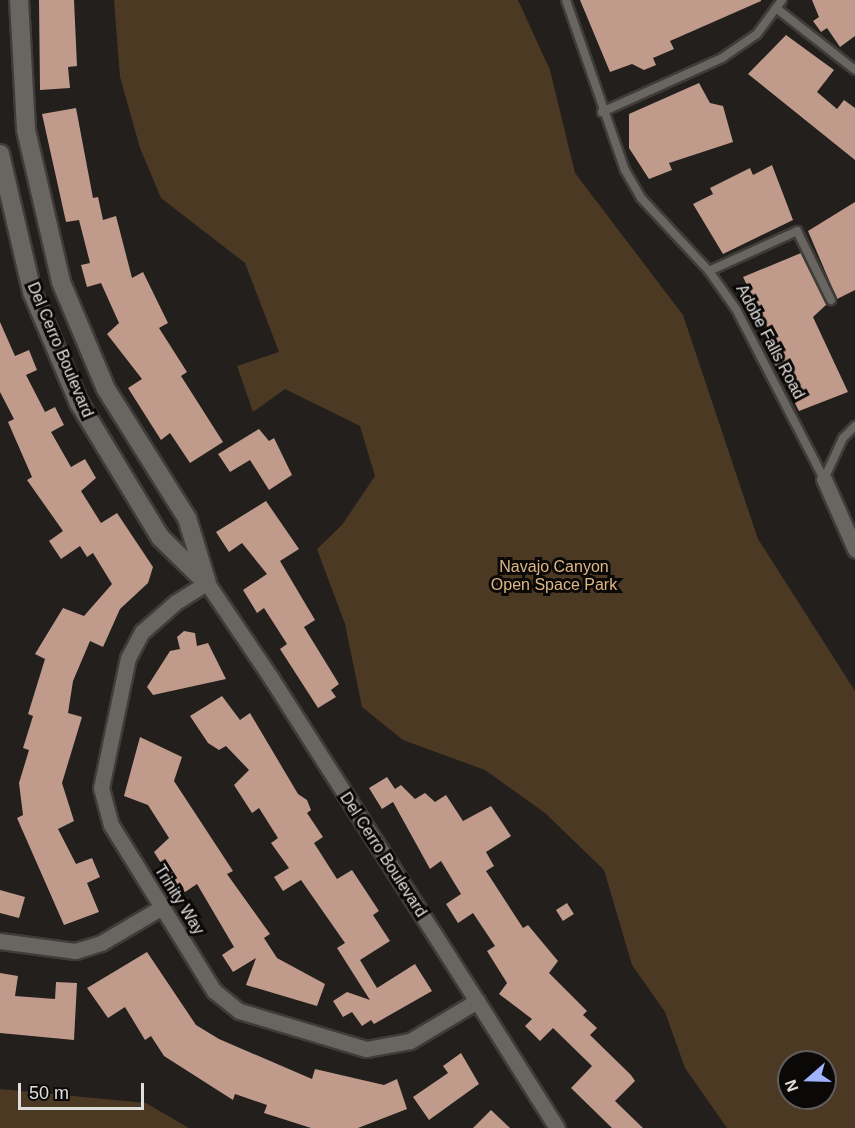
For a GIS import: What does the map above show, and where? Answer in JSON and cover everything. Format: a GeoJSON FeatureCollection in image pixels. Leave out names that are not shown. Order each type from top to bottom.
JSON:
{"type":"FeatureCollection","features":[{"type":"Feature","properties":{"kind":"street","name":"Del Cerro Boulevard"},"geometry":{"type":"LineString","coordinates":[[19,0],[26,130],[61,282],[106,389],[187,518],[207,583]]}},
{"type":"Feature","properties":{"kind":"street","name":"Del Cerro Boulevard"},"geometry":{"type":"LineString","coordinates":[[0,154],[32,292],[79,403],[160,537],[207,583],[557,1128]]}},
{"type":"Feature","properties":{"kind":"street","name":"Adobe Falls Road"},"geometry":{"type":"LineString","coordinates":[[824,479],[855,549]]}},
{"type":"Feature","properties":{"kind":"street","name":"Trinity Way"},"geometry":{"type":"LineString","coordinates":[[207,583],[142,632],[128,658],[101,789],[111,825],[214,992],[239,1011],[366,1049],[410,1041],[477,1001]]}},
{"type":"Feature","properties":{"kind":"street"},"geometry":{"type":"LineString","coordinates":[[0,941],[75,951],[101,943],[162,907]]}},
{"type":"Feature","properties":{"kind":"lane","name":"Adobe Falls Road"},"geometry":{"type":"LineString","coordinates":[[566,0],[602,112],[641,198],[709,271],[736,309],[824,479]]}},
{"type":"Feature","properties":{"kind":"lane"},"geometry":{"type":"LineString","coordinates":[[602,112],[722,58],[757,34],[782,0]]}},
{"type":"Feature","properties":{"kind":"lane"},"geometry":{"type":"LineString","coordinates":[[777,8],[855,70]]}},
{"type":"Feature","properties":{"kind":"lane"},"geometry":{"type":"LineString","coordinates":[[709,271],[797,231],[831,300]]}},
{"type":"Feature","properties":{"kind":"lane"},"geometry":{"type":"LineString","coordinates":[[824,479],[843,438],[855,426]]}},
{"type":"Feature","properties":{"kind":"green space","name":"Navajo Canyon Open Space Park"},"geometry":{"type":"Polygon","coordinates":[[[114,0],[518,0],[550,70],[575,173],[683,315],[758,539],[855,691],[855,1128],[727,1128],[685,1068],[665,1012],[632,965],[604,870],[545,813],[485,770],[403,740],[362,707],[345,624],[317,549],[342,525],[375,476],[360,426],[285,389],[253,412],[237,366],[279,352],[245,263],[161,198],[140,148],[120,77],[114,0]]]}},
{"type":"Feature","properties":{"kind":"green space"},"geometry":{"type":"Polygon","coordinates":[[[0,1089],[146,1103],[189,1128],[0,1128],[0,1089]]]}},
{"type":"Feature","properties":{"kind":"building"},"geometry":{"type":"Polygon","coordinates":[[[39,0],[74,0],[77,66],[68,67],[70,88],[40,90],[39,0]]]}},
{"type":"Feature","properties":{"kind":"building"},"geometry":{"type":"Polygon","coordinates":[[[580,0],[761,1],[670,41],[674,49],[653,58],[656,65],[644,70],[632,64],[610,72],[580,0]]]}},
{"type":"Feature","properties":{"kind":"building"},"geometry":{"type":"Polygon","coordinates":[[[812,0],[855,0],[855,36],[840,47],[827,28],[821,32],[813,21],[819,17],[812,0]]]}},
{"type":"Feature","properties":{"kind":"building"},"geometry":{"type":"Polygon","coordinates":[[[786,35],[834,70],[817,92],[837,109],[844,100],[855,108],[855,160],[748,74],[786,35]]]}},
{"type":"Feature","properties":{"kind":"building"},"geometry":{"type":"Polygon","coordinates":[[[699,83],[710,103],[723,106],[733,142],[669,163],[672,170],[649,179],[629,148],[629,114],[699,83]]]}},
{"type":"Feature","properties":{"kind":"building"},"geometry":{"type":"Polygon","coordinates":[[[76,108],[93,198],[98,197],[103,220],[116,216],[132,278],[143,272],[168,323],[159,328],[187,372],[181,376],[223,442],[190,463],[170,433],[161,440],[128,388],[142,379],[107,334],[119,323],[101,283],[87,287],[81,265],[90,263],[79,220],[66,222],[42,114],[76,108]]]}},
{"type":"Feature","properties":{"kind":"building"},"geometry":{"type":"Polygon","coordinates":[[[772,165],[793,220],[723,254],[693,204],[713,194],[710,188],[750,168],[753,175],[772,165]]]}},
{"type":"Feature","properties":{"kind":"building"},"geometry":{"type":"Polygon","coordinates":[[[855,202],[855,290],[837,299],[808,231],[855,202]]]}},
{"type":"Feature","properties":{"kind":"building"},"geometry":{"type":"Polygon","coordinates":[[[801,253],[827,304],[813,317],[848,392],[799,411],[771,357],[779,351],[743,277],[801,253]]]}},
{"type":"Feature","properties":{"kind":"building"},"geometry":{"type":"Polygon","coordinates":[[[0,322],[15,356],[29,350],[37,370],[26,375],[45,412],[55,407],[64,425],[51,432],[71,467],[85,459],[96,478],[81,491],[101,523],[117,513],[153,567],[148,583],[120,609],[103,647],[90,641],[73,681],[68,713],[82,717],[62,783],[74,821],[58,829],[76,864],[92,858],[100,877],[87,883],[99,912],[64,925],[17,818],[23,815],[19,783],[29,750],[23,748],[33,716],[28,714],[45,659],[35,654],[63,608],[84,616],[112,584],[93,553],[87,557],[80,546],[61,559],[49,541],[63,531],[27,480],[32,477],[8,422],[14,419],[0,392],[0,322]]]}},
{"type":"Feature","properties":{"kind":"building"},"geometry":{"type":"Polygon","coordinates":[[[259,429],[269,441],[274,438],[292,475],[269,490],[250,460],[230,472],[218,454],[259,429]]]}},
{"type":"Feature","properties":{"kind":"building"},"geometry":{"type":"Polygon","coordinates":[[[266,501],[299,549],[280,561],[315,620],[304,627],[339,684],[331,690],[336,697],[318,708],[280,649],[287,644],[264,608],[257,613],[243,590],[267,574],[242,543],[229,552],[216,532],[266,501]]]}},
{"type":"Feature","properties":{"kind":"building"},"geometry":{"type":"Polygon","coordinates":[[[184,631],[195,633],[197,646],[208,643],[226,679],[153,695],[147,687],[170,651],[180,649],[177,637],[184,631]]]}},
{"type":"Feature","properties":{"kind":"building"},"geometry":{"type":"Polygon","coordinates":[[[222,696],[240,720],[250,713],[298,794],[307,800],[311,810],[307,813],[323,837],[314,843],[337,879],[352,870],[379,911],[373,915],[390,941],[360,960],[377,988],[415,964],[432,991],[374,1024],[371,1020],[362,1026],[352,1012],[343,1017],[333,1001],[347,992],[370,1000],[337,948],[345,943],[301,880],[283,891],[274,877],[289,868],[271,843],[278,838],[259,808],[252,813],[234,785],[249,770],[226,746],[219,750],[208,743],[190,716],[222,696]]]}},
{"type":"Feature","properties":{"kind":"building"},"geometry":{"type":"Polygon","coordinates":[[[140,737],[182,757],[174,781],[233,871],[227,874],[270,934],[264,938],[277,958],[325,984],[317,1006],[246,985],[256,958],[233,972],[222,955],[234,947],[197,884],[182,894],[164,868],[154,852],[169,838],[148,805],[124,796],[140,737]]]}},
{"type":"Feature","properties":{"kind":"building"},"geometry":{"type":"Polygon","coordinates":[[[387,777],[395,789],[401,785],[415,799],[425,793],[435,802],[446,795],[463,821],[491,806],[511,836],[486,852],[494,866],[486,871],[523,928],[528,925],[558,961],[549,973],[587,1011],[583,1015],[597,1028],[590,1035],[635,1081],[615,1101],[643,1128],[612,1128],[571,1088],[592,1066],[553,1028],[540,1041],[525,1026],[532,1019],[499,994],[507,983],[487,951],[495,946],[473,913],[458,923],[446,904],[461,894],[441,861],[430,869],[393,802],[382,809],[369,788],[387,777]]]}},
{"type":"Feature","properties":{"kind":"building"},"geometry":{"type":"Polygon","coordinates":[[[0,890],[25,897],[19,918],[0,913],[0,890]]]}},
{"type":"Feature","properties":{"kind":"building"},"geometry":{"type":"Polygon","coordinates":[[[567,903],[574,914],[563,921],[556,910],[567,903]]]}},
{"type":"Feature","properties":{"kind":"building"},"geometry":{"type":"Polygon","coordinates":[[[147,952],[196,1025],[219,1039],[312,1079],[315,1069],[384,1085],[397,1079],[407,1109],[358,1128],[311,1128],[264,1113],[267,1105],[235,1094],[233,1100],[164,1056],[151,1036],[145,1040],[125,1007],[108,1018],[87,988],[147,952]]]}},
{"type":"Feature","properties":{"kind":"building"},"geometry":{"type":"Polygon","coordinates":[[[0,973],[18,976],[15,996],[55,999],[56,982],[77,983],[74,1040],[0,1033],[0,973]]]}},
{"type":"Feature","properties":{"kind":"building"},"geometry":{"type":"Polygon","coordinates":[[[461,1053],[479,1084],[429,1120],[413,1097],[448,1073],[443,1066],[461,1053]]]}},
{"type":"Feature","properties":{"kind":"building"},"geometry":{"type":"Polygon","coordinates":[[[491,1110],[510,1128],[473,1128],[491,1110]]]}}]}
